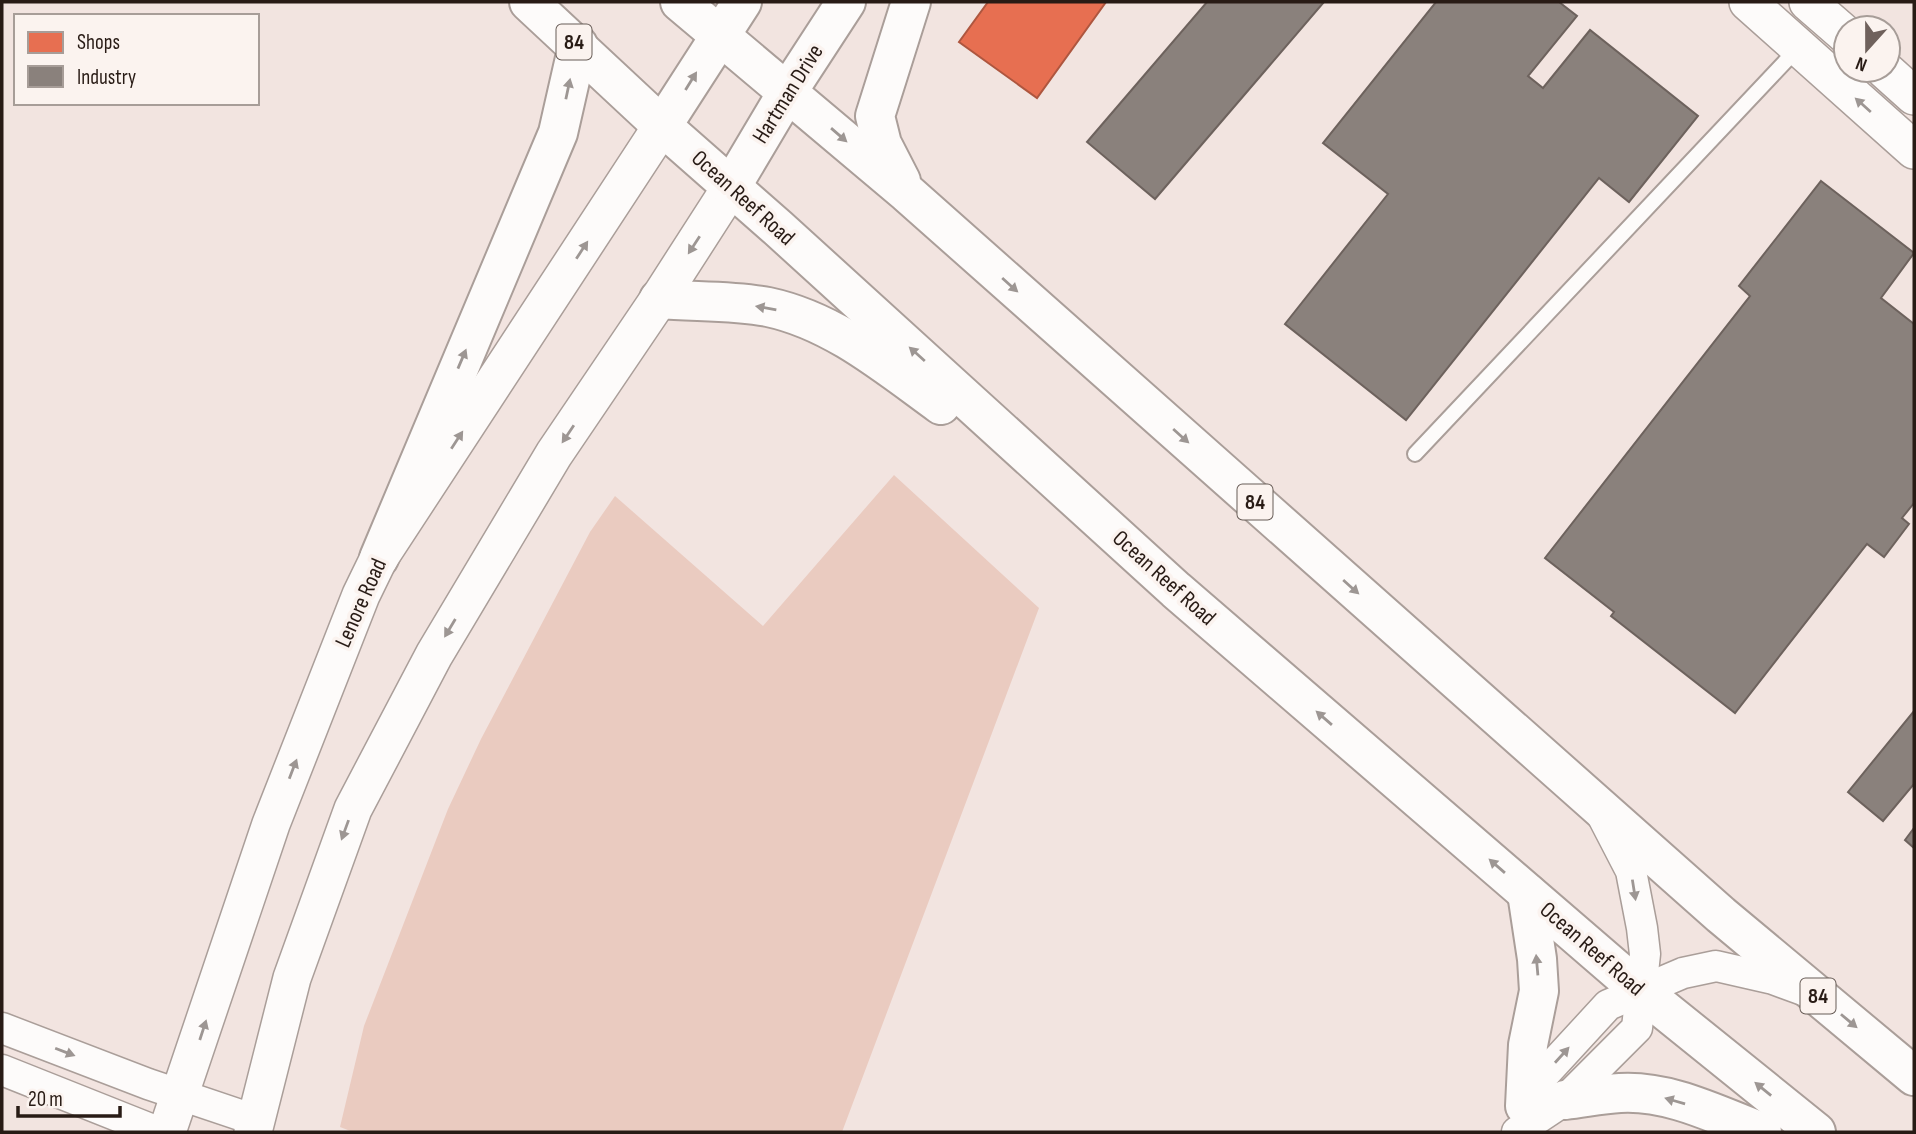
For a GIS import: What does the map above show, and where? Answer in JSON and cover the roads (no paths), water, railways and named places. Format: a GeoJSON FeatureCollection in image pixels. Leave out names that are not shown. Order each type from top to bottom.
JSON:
{"type":"FeatureCollection","features":[{"type":"Feature","properties":{"kind":"main road","name":"Ocean Reef Road"},"geometry":{"type":"LineString","coordinates":[[529,2],[662,126],[1176,590],[1641,991],[1816,1132]]}},
{"type":"Feature","properties":{"kind":"main road","name":"84"},"geometry":{"type":"LineString","coordinates":[[680,2],[788,90],[907,193],[1596,806],[1914,1076]]}},
{"type":"Feature","properties":{"kind":"main road"},"geometry":{"type":"LineString","coordinates":[[662,126],[743,2]]}},
{"type":"Feature","properties":{"kind":"main road","name":"Hartman Drive"},"geometry":{"type":"LineString","coordinates":[[731,187],[788,90],[846,2]]}},
{"type":"Feature","properties":{"kind":"main road"},"geometry":{"type":"LineString","coordinates":[[907,193],[881,144],[875,116],[911,2]]}},
{"type":"Feature","properties":{"kind":"main road"},"geometry":{"type":"LineString","coordinates":[[379,558],[558,133],[578,45]]}},
{"type":"Feature","properties":{"kind":"main road"},"geometry":{"type":"LineString","coordinates":[[659,299],[766,307],[799,316],[830,329],[864,349],[965,423],[1085,528],[1176,590]]}},
{"type":"Feature","properties":{"kind":"main road"},"geometry":{"type":"LineString","coordinates":[[1518,1123],[1528,1045],[1539,991],[1527,893]]}},
{"type":"Feature","properties":{"kind":"main road"},"geometry":{"type":"LineString","coordinates":[[1565,1100],[1622,1093],[1659,1096],[1762,1132]]}},
{"type":"Feature","properties":{"kind":"street"},"geometry":{"type":"LineString","coordinates":[[1748,2],[1914,150]]}},
{"type":"Feature","properties":{"kind":"street"},"geometry":{"type":"LineString","coordinates":[[1808,2],[1832,23]]}},
{"type":"Feature","properties":{"kind":"street"},"geometry":{"type":"LineString","coordinates":[[1901,84],[1914,96]]}},
{"type":"Feature","properties":{"kind":"street","name":"Lenore Road"},"geometry":{"type":"LineString","coordinates":[[167,1132],[271,824],[361,595],[379,558],[662,126]]}},
{"type":"Feature","properties":{"kind":"street"},"geometry":{"type":"LineString","coordinates":[[2,1028],[181,1095],[254,1126],[292,978],[353,809],[434,655],[554,454],[731,187]]}},
{"type":"Feature","properties":{"kind":"street"},"geometry":{"type":"LineString","coordinates":[[1518,1123],[1565,1100],[1637,1028],[1645,954],[1631,872],[1596,806]]}},
{"type":"Feature","properties":{"kind":"street"},"geometry":{"type":"LineString","coordinates":[[1518,1123],[1538,1081],[1608,1004],[1683,973],[1716,966],[1773,979],[1818,996]]}},
{"type":"Feature","properties":{"kind":"street"},"geometry":{"type":"LineString","coordinates":[[2,1070],[158,1132]]}},
{"type":"Feature","properties":{"kind":"lane"},"geometry":{"type":"LineString","coordinates":[[1415,454],[1799,47]]}}]}
